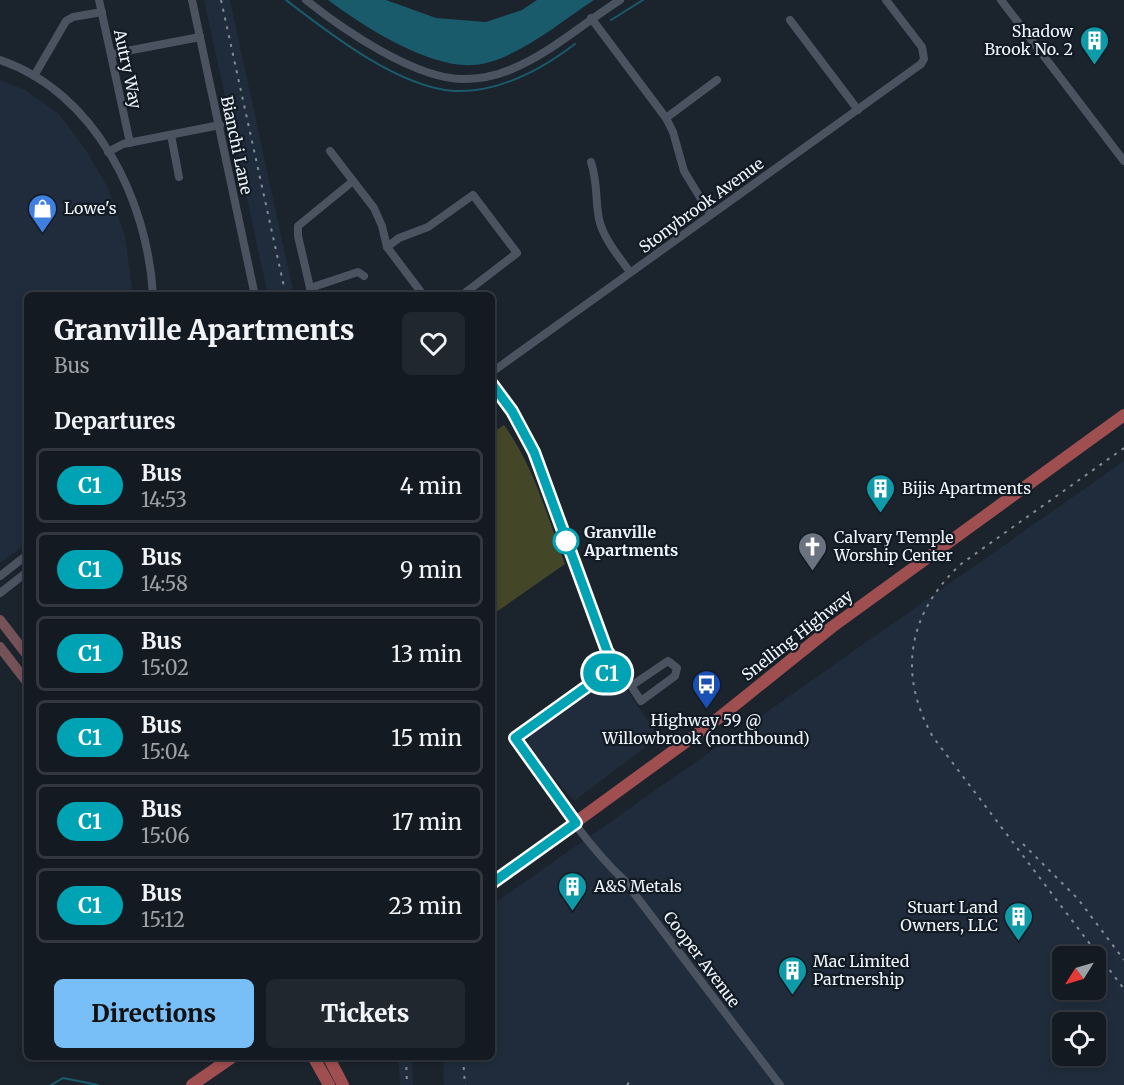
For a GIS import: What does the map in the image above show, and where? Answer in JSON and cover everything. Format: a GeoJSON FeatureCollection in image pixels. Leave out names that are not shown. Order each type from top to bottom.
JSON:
{"type":"FeatureCollection","features":[{"type":"Feature","properties":{"kind":"main road","name":"Snelling Highway"},"geometry":{"type":"LineString","coordinates":[[495,881],[720,717],[832,627],[1124,416]]}},
{"type":"Feature","properties":{"kind":"main road"},"geometry":{"type":"LineString","coordinates":[[0,620],[24,651]]}},
{"type":"Feature","properties":{"kind":"main road"},"geometry":{"type":"LineString","coordinates":[[0,647],[24,678]]}},
{"type":"Feature","properties":{"kind":"main road"},"geometry":{"type":"LineString","coordinates":[[192,1085],[228,1060]]}},
{"type":"Feature","properties":{"kind":"main road"},"geometry":{"type":"LineString","coordinates":[[315,1060],[329,1085]]}},
{"type":"Feature","properties":{"kind":"main road"},"geometry":{"type":"LineString","coordinates":[[330,1060],[343,1085]]}},
{"type":"Feature","properties":{"kind":"street","name":"Autry Way"},"geometry":{"type":"LineString","coordinates":[[99,0],[130,143]]}},
{"type":"Feature","properties":{"kind":"street","name":"Bianchi Lane"},"geometry":{"type":"LineString","coordinates":[[192,0],[254,292]]}},
{"type":"Feature","properties":{"kind":"street"},"geometry":{"type":"LineString","coordinates":[[306,0],[336,25],[371,45],[421,69],[462,80],[513,69],[535,58],[620,0]]}},
{"type":"Feature","properties":{"kind":"street","name":"Stonybrook Avenue"},"geometry":{"type":"LineString","coordinates":[[495,370],[916,68],[924,59],[922,47],[886,0]]}},
{"type":"Feature","properties":{"kind":"street"},"geometry":{"type":"LineString","coordinates":[[1001,0],[1124,161]]}},
{"type":"Feature","properties":{"kind":"street"},"geometry":{"type":"LineString","coordinates":[[34,76],[66,21],[73,17],[102,12]]}},
{"type":"Feature","properties":{"kind":"street"},"geometry":{"type":"LineString","coordinates":[[591,18],[666,118],[674,132],[684,171],[710,214]]}},
{"type":"Feature","properties":{"kind":"street"},"geometry":{"type":"LineString","coordinates":[[790,21],[858,110]]}},
{"type":"Feature","properties":{"kind":"street"},"geometry":{"type":"LineString","coordinates":[[111,54],[200,37]]}},
{"type":"Feature","properties":{"kind":"street"},"geometry":{"type":"LineString","coordinates":[[0,60],[34,76],[62,94],[79,112],[108,152],[138,217],[147,251],[152,292]]}},
{"type":"Feature","properties":{"kind":"street"},"geometry":{"type":"LineString","coordinates":[[666,118],[717,80]]}},
{"type":"Feature","properties":{"kind":"street"},"geometry":{"type":"LineString","coordinates":[[108,152],[130,143],[219,124]]}},
{"type":"Feature","properties":{"kind":"street"},"geometry":{"type":"LineString","coordinates":[[171,135],[179,177]]}},
{"type":"Feature","properties":{"kind":"street"},"geometry":{"type":"LineString","coordinates":[[330,152],[378,215],[387,247],[421,292]]}},
{"type":"Feature","properties":{"kind":"street"},"geometry":{"type":"LineString","coordinates":[[591,162],[597,181],[599,220],[610,243],[630,272]]}},
{"type":"Feature","properties":{"kind":"street"},"geometry":{"type":"LineString","coordinates":[[353,181],[298,225],[298,236],[311,292],[357,272],[364,276]]}},
{"type":"Feature","properties":{"kind":"street"},"geometry":{"type":"LineString","coordinates":[[387,247],[399,238],[428,227],[473,195],[518,253],[465,292]]}},
{"type":"Feature","properties":{"kind":"street"},"geometry":{"type":"LineString","coordinates":[[495,388],[512,411],[534,452],[607,651],[641,701],[675,676],[677,668],[668,660],[631,686]]}},
{"type":"Feature","properties":{"kind":"street"},"geometry":{"type":"LineString","coordinates":[[0,576],[24,557]]}},
{"type":"Feature","properties":{"kind":"street"},"geometry":{"type":"LineString","coordinates":[[0,593],[24,574]]}},
{"type":"Feature","properties":{"kind":"street","name":"Cooper Avenue"},"geometry":{"type":"LineString","coordinates":[[617,665],[515,738],[576,823],[611,868],[631,888],[780,1085]]}},
{"type":"Feature","properties":{"kind":"shaded area"},"geometry":{"type":"Polygon","coordinates":[[[204,0],[230,0],[293,292],[267,292],[204,0]]]}},
{"type":"Feature","properties":{"kind":"shaded area"},"geometry":{"type":"Polygon","coordinates":[[[0,80],[25,90],[59,114],[86,150],[108,188],[125,236],[133,292],[24,292],[24,545],[0,563],[0,80]]]}},
{"type":"Feature","properties":{"kind":"shaded area"},"geometry":{"type":"Polygon","coordinates":[[[1124,461],[1124,1085],[444,1085],[443,1060],[495,1060],[495,903],[1124,461]]]}},
{"type":"Feature","properties":{"kind":"shaded area"},"geometry":{"type":"Polygon","coordinates":[[[611,678],[620,680],[659,737],[574,801],[527,747],[530,736],[611,678]]]}},
{"type":"Feature","properties":{"kind":"shaded area"},"geometry":{"type":"Polygon","coordinates":[[[398,1060],[412,1060],[413,1085],[400,1085],[398,1060]]]}},
{"type":"Feature","properties":{"kind":"green space"},"geometry":{"type":"Polygon","coordinates":[[[504,425],[524,457],[565,564],[495,613],[495,431],[504,425]]]}},
{"type":"Feature","properties":{"kind":"water"},"geometry":{"type":"Polygon","coordinates":[[[328,0],[386,0],[436,18],[486,22],[522,10],[537,0],[594,0],[520,49],[504,57],[473,65],[436,60],[417,53],[377,33],[328,0]]]}},
{"type":"Feature","properties":{"kind":"waterway"},"geometry":{"type":"LineString","coordinates":[[286,0],[344,43],[388,69],[410,80],[454,91],[487,88],[519,78],[575,44]]}},
{"type":"Feature","properties":{"kind":"waterway"},"geometry":{"type":"LineString","coordinates":[[611,20],[643,0]]}},
{"type":"Feature","properties":{"kind":"waterway"},"geometry":{"type":"LineString","coordinates":[[51,1085],[63,1078],[98,1085]]}},
{"type":"Feature","properties":{"kind":"railway"},"geometry":{"type":"LineString","coordinates":[[221,0],[285,292]]}},
{"type":"Feature","properties":{"kind":"railway"},"geometry":{"type":"LineString","coordinates":[[1124,448],[961,564],[943,583],[929,603],[919,624],[912,667],[915,690],[933,737],[1124,989]]}},
{"type":"Feature","properties":{"kind":"railway"},"geometry":{"type":"LineString","coordinates":[[1023,844],[1078,899],[1124,960]]}},
{"type":"Feature","properties":{"kind":"railway"},"geometry":{"type":"LineString","coordinates":[[406,1060],[407,1085]]}},
{"type":"Feature","properties":{"kind":"railway"},"geometry":{"type":"LineString","coordinates":[[463,1060],[465,1085]]}},
{"type":"Feature","properties":{"kind":"railway"},"geometry":{"type":"LineString","coordinates":[[627,1085],[630,1081]]}},
{"type":"Feature","properties":{"kind":"bus line","name":"C1"},"geometry":{"type":"LineString","coordinates":[[495,388],[512,411],[534,452],[607,651],[617,665],[515,738],[576,823],[495,881]]}},
{"type":"Feature","properties":{"kind":"place","name":"Shadow Brook No. 2"},"geometry":{"type":"Point","coordinates":[1094,66]}},
{"type":"Feature","properties":{"kind":"place","name":"Lowe's"},"geometry":{"type":"Point","coordinates":[43,234]}},
{"type":"Feature","properties":{"kind":"place","name":"Bijis Apartments"},"geometry":{"type":"Point","coordinates":[881,514]}},
{"type":"Feature","properties":{"kind":"place","name":"Granville Apartments"},"geometry":{"type":"Point","coordinates":[566,541]}},
{"type":"Feature","properties":{"kind":"place","name":"Calvary Temple Worship Center"},"geometry":{"type":"Point","coordinates":[813,572]}},
{"type":"Feature","properties":{"kind":"place","name":"Highway 59 @ Willowbrook (northbound)"},"geometry":{"type":"Point","coordinates":[706,710]}},
{"type":"Feature","properties":{"kind":"place","name":"A&S Metals"},"geometry":{"type":"Point","coordinates":[573,912]}},
{"type":"Feature","properties":{"kind":"place","name":"Stuart Land Owners, LLC"},"geometry":{"type":"Point","coordinates":[1019,942]}},
{"type":"Feature","properties":{"kind":"place","name":"Mac Limited Partnership"},"geometry":{"type":"Point","coordinates":[792,996]}}]}
